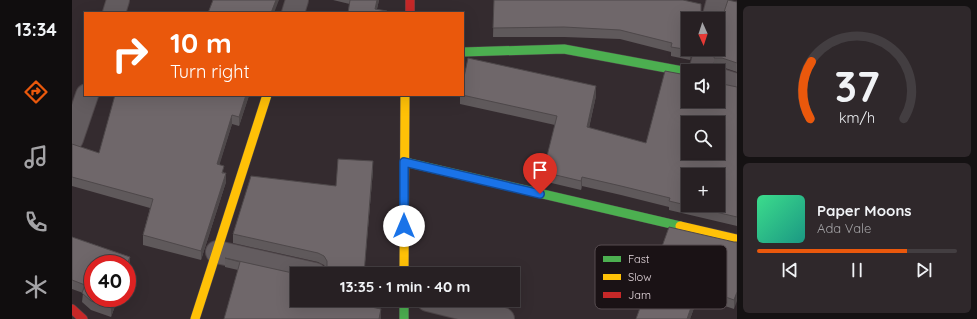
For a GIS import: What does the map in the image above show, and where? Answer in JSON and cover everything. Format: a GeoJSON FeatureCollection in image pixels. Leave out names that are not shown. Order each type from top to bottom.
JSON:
{"type":"FeatureCollection","features":[{"type":"Feature","properties":{"kind":"street"},"geometry":{"type":"LineString","coordinates":[[114,12],[118,0]]}},
{"type":"Feature","properties":{"kind":"street"},"geometry":{"type":"LineString","coordinates":[[293,12],[297,0]]}},
{"type":"Feature","properties":{"kind":"street"},"geometry":{"type":"LineString","coordinates":[[410,0],[410,12]]}},
{"type":"Feature","properties":{"kind":"street"},"geometry":{"type":"LineString","coordinates":[[715,12],[718,0]]}},
{"type":"Feature","properties":{"kind":"street"},"geometry":{"type":"LineString","coordinates":[[464,52],[564,49],[681,71]]}},
{"type":"Feature","properties":{"kind":"street"},"geometry":{"type":"LineString","coordinates":[[725,82],[737,85]]}},
{"type":"Feature","properties":{"kind":"street"},"geometry":{"type":"LineString","coordinates":[[72,139],[87,96]]}},
{"type":"Feature","properties":{"kind":"street"},"geometry":{"type":"LineString","coordinates":[[195,319],[266,96]]}},
{"type":"Feature","properties":{"kind":"street"},"geometry":{"type":"LineString","coordinates":[[404,267],[405,96]]}},
{"type":"Feature","properties":{"kind":"street"},"geometry":{"type":"LineString","coordinates":[[404,162],[737,239]]}},
{"type":"Feature","properties":{"kind":"street"},"geometry":{"type":"LineString","coordinates":[[217,252],[290,268]]}},
{"type":"Feature","properties":{"kind":"street"},"geometry":{"type":"LineString","coordinates":[[404,307],[404,319]]}},
{"type":"Feature","properties":{"kind":"street"},"geometry":{"type":"LineString","coordinates":[[456,307],[503,319]]}},
{"type":"Feature","properties":{"kind":"street"},"geometry":{"type":"LineString","coordinates":[[72,310],[83,319]]}},
{"type":"Feature","properties":{"kind":"building"},"geometry":{"type":"Polygon","coordinates":[[[213,0],[276,0],[271,12],[208,12],[213,0]]]}},
{"type":"Feature","properties":{"kind":"building"},"geometry":{"type":"Polygon","coordinates":[[[350,0],[377,0],[375,9],[387,11],[387,12],[348,12],[350,0]]]}},
{"type":"Feature","properties":{"kind":"building"},"geometry":{"type":"Polygon","coordinates":[[[494,0],[683,0],[701,4],[701,12],[681,12],[681,49],[671,47],[672,43],[620,30],[564,27],[493,28],[494,0]]]}},
{"type":"Feature","properties":{"kind":"building"},"geometry":{"type":"Polygon","coordinates":[[[728,0],[737,2],[737,63],[722,58],[714,58],[714,56],[725,56],[724,12],[728,0]]]}},
{"type":"Feature","properties":{"kind":"building"},"geometry":{"type":"Polygon","coordinates":[[[468,58],[596,86],[587,127],[646,143],[665,71],[681,74],[681,108],[725,108],[725,84],[737,87],[737,217],[716,212],[725,212],[725,168],[681,168],[681,204],[669,201],[670,198],[582,177],[581,181],[543,172],[557,116],[464,95],[464,77],[468,58]]]}},
{"type":"Feature","properties":{"kind":"building"},"geometry":{"type":"Polygon","coordinates":[[[115,96],[246,96],[239,117],[232,115],[217,164],[224,166],[222,173],[226,173],[201,251],[143,235],[153,199],[72,177],[72,144],[99,153],[115,96]]]}},
{"type":"Feature","properties":{"kind":"building"},"geometry":{"type":"Polygon","coordinates":[[[338,159],[373,161],[365,267],[327,267],[327,261],[324,256],[318,253],[233,234],[251,176],[336,186],[338,159]]]}},
{"type":"Feature","properties":{"kind":"building"},"geometry":{"type":"Polygon","coordinates":[[[669,227],[737,242],[737,292],[734,300],[727,297],[727,245],[663,245],[669,227]]]}},
{"type":"Feature","properties":{"kind":"building"},"geometry":{"type":"Polygon","coordinates":[[[72,237],[124,255],[84,255],[84,285],[72,280],[72,237]]]}},
{"type":"Feature","properties":{"kind":"building"},"geometry":{"type":"Polygon","coordinates":[[[225,258],[290,272],[290,307],[371,307],[381,309],[379,319],[224,319],[240,262],[225,258]]]}},
{"type":"Feature","properties":{"kind":"building"},"geometry":{"type":"Polygon","coordinates":[[[640,309],[690,309],[687,319],[636,319],[640,309]]]}},
{"type":"Feature","properties":{"kind":"traffic: fast"},"geometry":{"type":"LineString","coordinates":[[464,52],[564,49],[681,71]]}},
{"type":"Feature","properties":{"kind":"traffic: fast"},"geometry":{"type":"LineString","coordinates":[[405,162],[680,226]]}},
{"type":"Feature","properties":{"kind":"traffic: fast"},"geometry":{"type":"LineString","coordinates":[[404,307],[404,319]]}},
{"type":"Feature","properties":{"kind":"traffic: slow"},"geometry":{"type":"LineString","coordinates":[[195,319],[267,96]]}},
{"type":"Feature","properties":{"kind":"traffic: slow"},"geometry":{"type":"LineString","coordinates":[[404,267],[405,96]]}},
{"type":"Feature","properties":{"kind":"traffic: slow"},"geometry":{"type":"LineString","coordinates":[[680,226],[737,239]]}},
{"type":"Feature","properties":{"kind":"traffic: jam"},"geometry":{"type":"LineString","coordinates":[[410,0],[410,12]]}},
{"type":"Feature","properties":{"kind":"traffic: jam"},"geometry":{"type":"LineString","coordinates":[[72,309],[83,319]]}},
{"type":"Feature","properties":{"kind":"route"},"geometry":{"type":"LineString","coordinates":[[404,226],[404,162],[540,194]]}}]}
